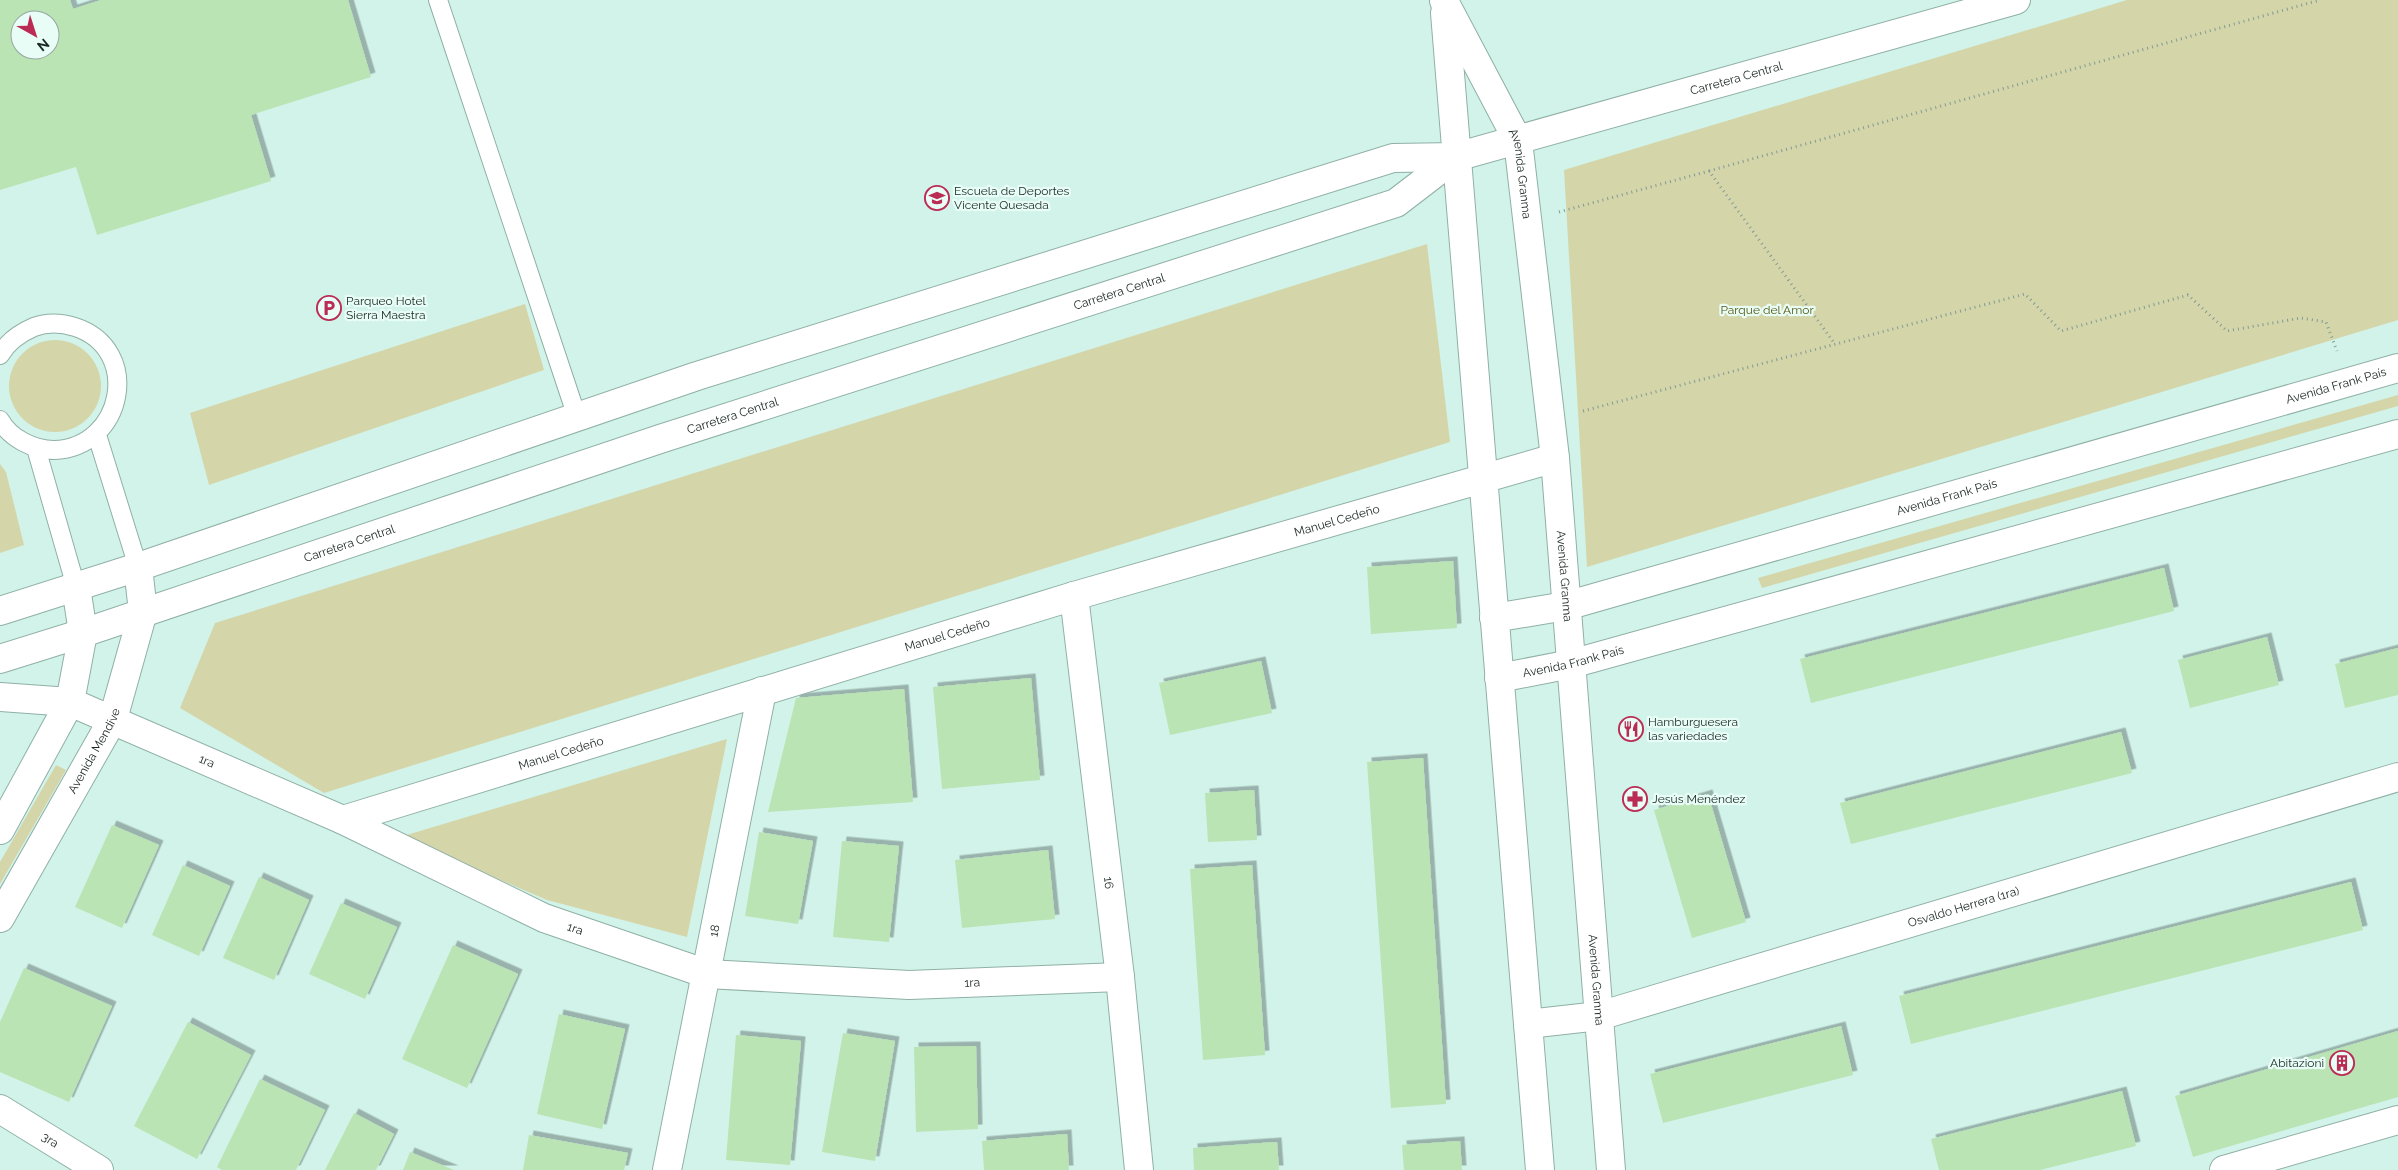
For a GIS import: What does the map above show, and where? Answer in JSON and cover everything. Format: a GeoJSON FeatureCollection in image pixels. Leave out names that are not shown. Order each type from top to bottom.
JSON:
{"type":"FeatureCollection","features":[{"type":"Feature","properties":{"kind":"main road","name":"Carretera Central"},"geometry":{"type":"LineString","coordinates":[[0,611],[76,587],[697,376],[1393,158],[1456,157],[2016,0]]}},
{"type":"Feature","properties":{"kind":"main road","name":"Avenida Granma"},"geometry":{"type":"LineString","coordinates":[[1444,1],[1518,141],[1555,458],[1611,1170]]}},
{"type":"Feature","properties":{"kind":"main road","name":"Avenida Granma"},"geometry":{"type":"LineString","coordinates":[[1444,1],[1540,1170]]}},
{"type":"Feature","properties":{"kind":"main road","name":"Carretera Central"},"geometry":{"type":"LineString","coordinates":[[0,659],[83,633],[660,438],[1396,203],[1456,157]]}},
{"type":"Feature","properties":{"kind":"main road","name":"Avenida Frank País"},"geometry":{"type":"LineString","coordinates":[[1494,618],[1566,606],[2398,368]]}},
{"type":"Feature","properties":{"kind":"main road","name":"Avenida Frank País"},"geometry":{"type":"LineString","coordinates":[[1499,678],[1571,664],[2398,434]]}},
{"type":"Feature","properties":{"kind":"main road","name":"Manuel Cedeño"},"geometry":{"type":"LineString","coordinates":[[343,820],[1074,596],[1555,458]]}},
{"type":"Feature","properties":{"kind":"main road","name":"Avenida Mendive"},"geometry":{"type":"LineString","coordinates":[[0,918],[113,719],[143,612],[138,566]]}},
{"type":"Feature","properties":{"kind":"main road"},"geometry":{"type":"LineString","coordinates":[[0,830],[70,702],[83,633],[76,587]]}},
{"type":"Feature","properties":{"kind":"main road","name":"16"},"geometry":{"type":"LineString","coordinates":[[1074,596],[1120,977],[1139,1170]]}},
{"type":"Feature","properties":{"kind":"main road","name":"18"},"geometry":{"type":"LineString","coordinates":[[667,1170],[762,691]]}},
{"type":"Feature","properties":{"kind":"main road","name":"1ra"},"geometry":{"type":"LineString","coordinates":[[0,697],[70,702],[343,820],[544,918],[707,974],[909,986],[1120,977]]}},
{"type":"Feature","properties":{"kind":"main road","name":"Osvaldo Herrera (1ra)"},"geometry":{"type":"LineString","coordinates":[[1528,1024],[1599,1016],[2398,777]]}},
{"type":"Feature","properties":{"kind":"main road","name":"3ra"},"geometry":{"type":"LineString","coordinates":[[0,1109],[99,1170]]}},
{"type":"Feature","properties":{"kind":"main road"},"geometry":{"type":"LineString","coordinates":[[2224,1170],[2398,1120]]}},
{"type":"Feature","properties":{"kind":"lane"},"geometry":{"type":"LineString","coordinates":[[438,0],[578,417]]}},
{"type":"Feature","properties":{"kind":"lane"},"geometry":{"type":"LineString","coordinates":[[0,355],[4,347],[21,333],[41,324],[64,324],[84,330],[102,344],[113,362],[118,383],[116,404],[107,422],[97,434],[80,445],[64,450],[36,448],[16,438],[0,420]]}},
{"type":"Feature","properties":{"kind":"lane"},"geometry":{"type":"LineString","coordinates":[[97,434],[138,566]]}},
{"type":"Feature","properties":{"kind":"lane"},"geometry":{"type":"LineString","coordinates":[[36,448],[76,587]]}},
{"type":"Feature","properties":{"kind":"path"},"geometry":{"type":"LineString","coordinates":[[1528,220],[2320,0]]}},
{"type":"Feature","properties":{"kind":"path"},"geometry":{"type":"LineString","coordinates":[[1709,171],[1835,344]]}},
{"type":"Feature","properties":{"kind":"path"},"geometry":{"type":"LineString","coordinates":[[1551,419],[2025,294],[2060,331],[2188,295],[2226,331],[2301,318],[2326,322],[2348,383]]}},
{"type":"Feature","properties":{"kind":"green space","name":"Parque del Amor"},"geometry":{"type":"Polygon","coordinates":[[[2127,0],[2398,0],[2398,320],[1587,567],[1564,170],[2127,0]]]}},
{"type":"Feature","properties":{"kind":"green space"},"geometry":{"type":"Polygon","coordinates":[[[1427,244],[1450,442],[324,793],[180,708],[215,623],[1427,244]]]}},
{"type":"Feature","properties":{"kind":"green space"},"geometry":{"type":"Polygon","coordinates":[[[525,304],[544,370],[209,485],[190,413],[525,304]]]}},
{"type":"Feature","properties":{"kind":"green space"},"geometry":{"type":"Polygon","coordinates":[[[46,340],[64,340],[81,347],[94,360],[101,377],[101,395],[94,412],[81,425],[64,432],[46,432],[29,425],[16,412],[9,395],[9,377],[16,360],[29,347],[46,340]]]}},
{"type":"Feature","properties":{"kind":"green space"},"geometry":{"type":"Polygon","coordinates":[[[2398,395],[2398,406],[1762,588],[1758,578],[2398,395]]]}},
{"type":"Feature","properties":{"kind":"green space"},"geometry":{"type":"Polygon","coordinates":[[[0,464],[6,472],[24,545],[0,553],[0,464]]]}},
{"type":"Feature","properties":{"kind":"green space"},"geometry":{"type":"Polygon","coordinates":[[[727,739],[687,937],[547,900],[400,837],[727,739]]]}},
{"type":"Feature","properties":{"kind":"green space"},"geometry":{"type":"Polygon","coordinates":[[[56,765],[66,770],[0,884],[0,862],[56,765]]]}},
{"type":"Feature","properties":{"kind":"building"},"geometry":{"type":"Polygon","coordinates":[[[0,0],[70,0],[73,9],[101,0],[348,0],[371,77],[251,115],[271,181],[97,235],[76,167],[0,190],[0,0]]]}},
{"type":"Feature","properties":{"kind":"building"},"geometry":{"type":"Polygon","coordinates":[[[1453,561],[1457,628],[1371,634],[1367,567],[1453,561]]]}},
{"type":"Feature","properties":{"kind":"building"},"geometry":{"type":"Polygon","coordinates":[[[2164,568],[2174,611],[1811,703],[1800,659],[2164,568]]]}},
{"type":"Feature","properties":{"kind":"building"},"geometry":{"type":"Polygon","coordinates":[[[2267,637],[2279,685],[2190,708],[2178,660],[2267,637]]]}},
{"type":"Feature","properties":{"kind":"building"},"geometry":{"type":"Polygon","coordinates":[[[2398,648],[2398,695],[2345,708],[2335,664],[2398,648]]]}},
{"type":"Feature","properties":{"kind":"building"},"geometry":{"type":"Polygon","coordinates":[[[1261,661],[1272,713],[1170,735],[1159,683],[1261,661]]]}},
{"type":"Feature","properties":{"kind":"building"},"geometry":{"type":"Polygon","coordinates":[[[1031,678],[1040,780],[942,789],[933,687],[1031,678]]]}},
{"type":"Feature","properties":{"kind":"building"},"geometry":{"type":"Polygon","coordinates":[[[904,689],[913,802],[768,812],[796,698],[904,689]]]}},
{"type":"Feature","properties":{"kind":"building"},"geometry":{"type":"Polygon","coordinates":[[[2121,732],[2132,773],[1851,844],[1840,803],[2121,732]]]}},
{"type":"Feature","properties":{"kind":"building"},"geometry":{"type":"Polygon","coordinates":[[[1423,758],[1446,1104],[1391,1108],[1367,762],[1423,758]]]}},
{"type":"Feature","properties":{"kind":"building"},"geometry":{"type":"Polygon","coordinates":[[[1254,790],[1257,840],[1208,842],[1205,793],[1254,790]]]}},
{"type":"Feature","properties":{"kind":"building"},"geometry":{"type":"Polygon","coordinates":[[[1708,794],[1746,922],[1692,938],[1654,810],[1708,794]]]}},
{"type":"Feature","properties":{"kind":"building"},"geometry":{"type":"Polygon","coordinates":[[[112,825],[159,845],[122,928],[75,907],[112,825]]]}},
{"type":"Feature","properties":{"kind":"building"},"geometry":{"type":"Polygon","coordinates":[[[759,832],[813,841],[798,924],[745,916],[759,832]]]}},
{"type":"Feature","properties":{"kind":"building"},"geometry":{"type":"Polygon","coordinates":[[[842,841],[899,846],[889,942],[833,937],[842,841]]]}},
{"type":"Feature","properties":{"kind":"building"},"geometry":{"type":"Polygon","coordinates":[[[1048,850],[1055,919],[962,928],[955,860],[1048,850]]]}},
{"type":"Feature","properties":{"kind":"building"},"geometry":{"type":"Polygon","coordinates":[[[183,865],[230,886],[199,956],[152,935],[183,865]]]}},
{"type":"Feature","properties":{"kind":"building"},"geometry":{"type":"Polygon","coordinates":[[[1252,865],[1265,1055],[1203,1060],[1190,869],[1252,865]]]}},
{"type":"Feature","properties":{"kind":"building"},"geometry":{"type":"Polygon","coordinates":[[[259,877],[309,900],[274,980],[223,958],[259,877]]]}},
{"type":"Feature","properties":{"kind":"building"},"geometry":{"type":"Polygon","coordinates":[[[2351,882],[2363,930],[1911,1044],[1899,996],[2351,882]]]}},
{"type":"Feature","properties":{"kind":"building"},"geometry":{"type":"Polygon","coordinates":[[[341,903],[397,927],[365,999],[309,974],[341,903]]]}},
{"type":"Feature","properties":{"kind":"building"},"geometry":{"type":"Polygon","coordinates":[[[453,945],[518,974],[467,1088],[402,1059],[453,945]]]}},
{"type":"Feature","properties":{"kind":"building"},"geometry":{"type":"Polygon","coordinates":[[[24,968],[112,1006],[69,1102],[0,1072],[0,1022],[24,968]]]}},
{"type":"Feature","properties":{"kind":"building"},"geometry":{"type":"Polygon","coordinates":[[[559,1014],[625,1029],[602,1129],[537,1114],[559,1014]]]}},
{"type":"Feature","properties":{"kind":"building"},"geometry":{"type":"Polygon","coordinates":[[[188,1022],[251,1055],[197,1159],[134,1126],[188,1022]]]}},
{"type":"Feature","properties":{"kind":"building"},"geometry":{"type":"Polygon","coordinates":[[[1841,1026],[1853,1075],[1663,1123],[1650,1074],[1841,1026]]]}},
{"type":"Feature","properties":{"kind":"building","name":"Abitazioni"},"geometry":{"type":"Polygon","coordinates":[[[2398,1031],[2398,1097],[2193,1157],[2175,1096],[2398,1031]]]}},
{"type":"Feature","properties":{"kind":"building"},"geometry":{"type":"Polygon","coordinates":[[[843,1033],[895,1041],[875,1161],[822,1152],[843,1033]]]}},
{"type":"Feature","properties":{"kind":"building"},"geometry":{"type":"Polygon","coordinates":[[[736,1035],[801,1041],[790,1165],[726,1160],[736,1035]]]}},
{"type":"Feature","properties":{"kind":"building"},"geometry":{"type":"Polygon","coordinates":[[[976,1046],[978,1129],[916,1132],[914,1047],[976,1046]]]}},
{"type":"Feature","properties":{"kind":"building"},"geometry":{"type":"Polygon","coordinates":[[[260,1079],[325,1110],[296,1170],[222,1170],[217,1167],[260,1079]]]}},
{"type":"Feature","properties":{"kind":"building"},"geometry":{"type":"Polygon","coordinates":[[[2122,1091],[2136,1146],[2040,1170],[1939,1170],[1931,1139],[2122,1091]]]}},
{"type":"Feature","properties":{"kind":"building"},"geometry":{"type":"Polygon","coordinates":[[[354,1113],[394,1134],[376,1170],[325,1170],[354,1113]]]}},
{"type":"Feature","properties":{"kind":"building"},"geometry":{"type":"Polygon","coordinates":[[[1067,1134],[1069,1170],[984,1170],[982,1141],[1067,1134]]]}},
{"type":"Feature","properties":{"kind":"building"},"geometry":{"type":"Polygon","coordinates":[[[529,1135],[628,1153],[624,1170],[523,1170],[529,1135]]]}},
{"type":"Feature","properties":{"kind":"building"},"geometry":{"type":"Polygon","coordinates":[[[1460,1141],[1462,1170],[1404,1170],[1402,1145],[1460,1141]]]}},
{"type":"Feature","properties":{"kind":"building"},"geometry":{"type":"Polygon","coordinates":[[[1277,1142],[1279,1170],[1194,1170],[1193,1148],[1277,1142]]]}},
{"type":"Feature","properties":{"kind":"building"},"geometry":{"type":"Polygon","coordinates":[[[410,1152],[454,1170],[403,1170],[410,1152]]]}},
{"type":"Feature","properties":{"kind":"place","name":"Escuela de Deportes Vicente Quesada"},"geometry":{"type":"Point","coordinates":[937,198]}},
{"type":"Feature","properties":{"kind":"place","name":"Parqueo Hotel Sierra Maestra"},"geometry":{"type":"Point","coordinates":[329,308]}},
{"type":"Feature","properties":{"kind":"place","name":"Hamburguesera las variedades"},"geometry":{"type":"Point","coordinates":[1631,729]}},
{"type":"Feature","properties":{"kind":"place","name":"Jesús Menéndez"},"geometry":{"type":"Point","coordinates":[1635,799]}},
{"type":"Feature","properties":{"kind":"place","name":"Abitazioni"},"geometry":{"type":"Point","coordinates":[2342,1063]}}]}
